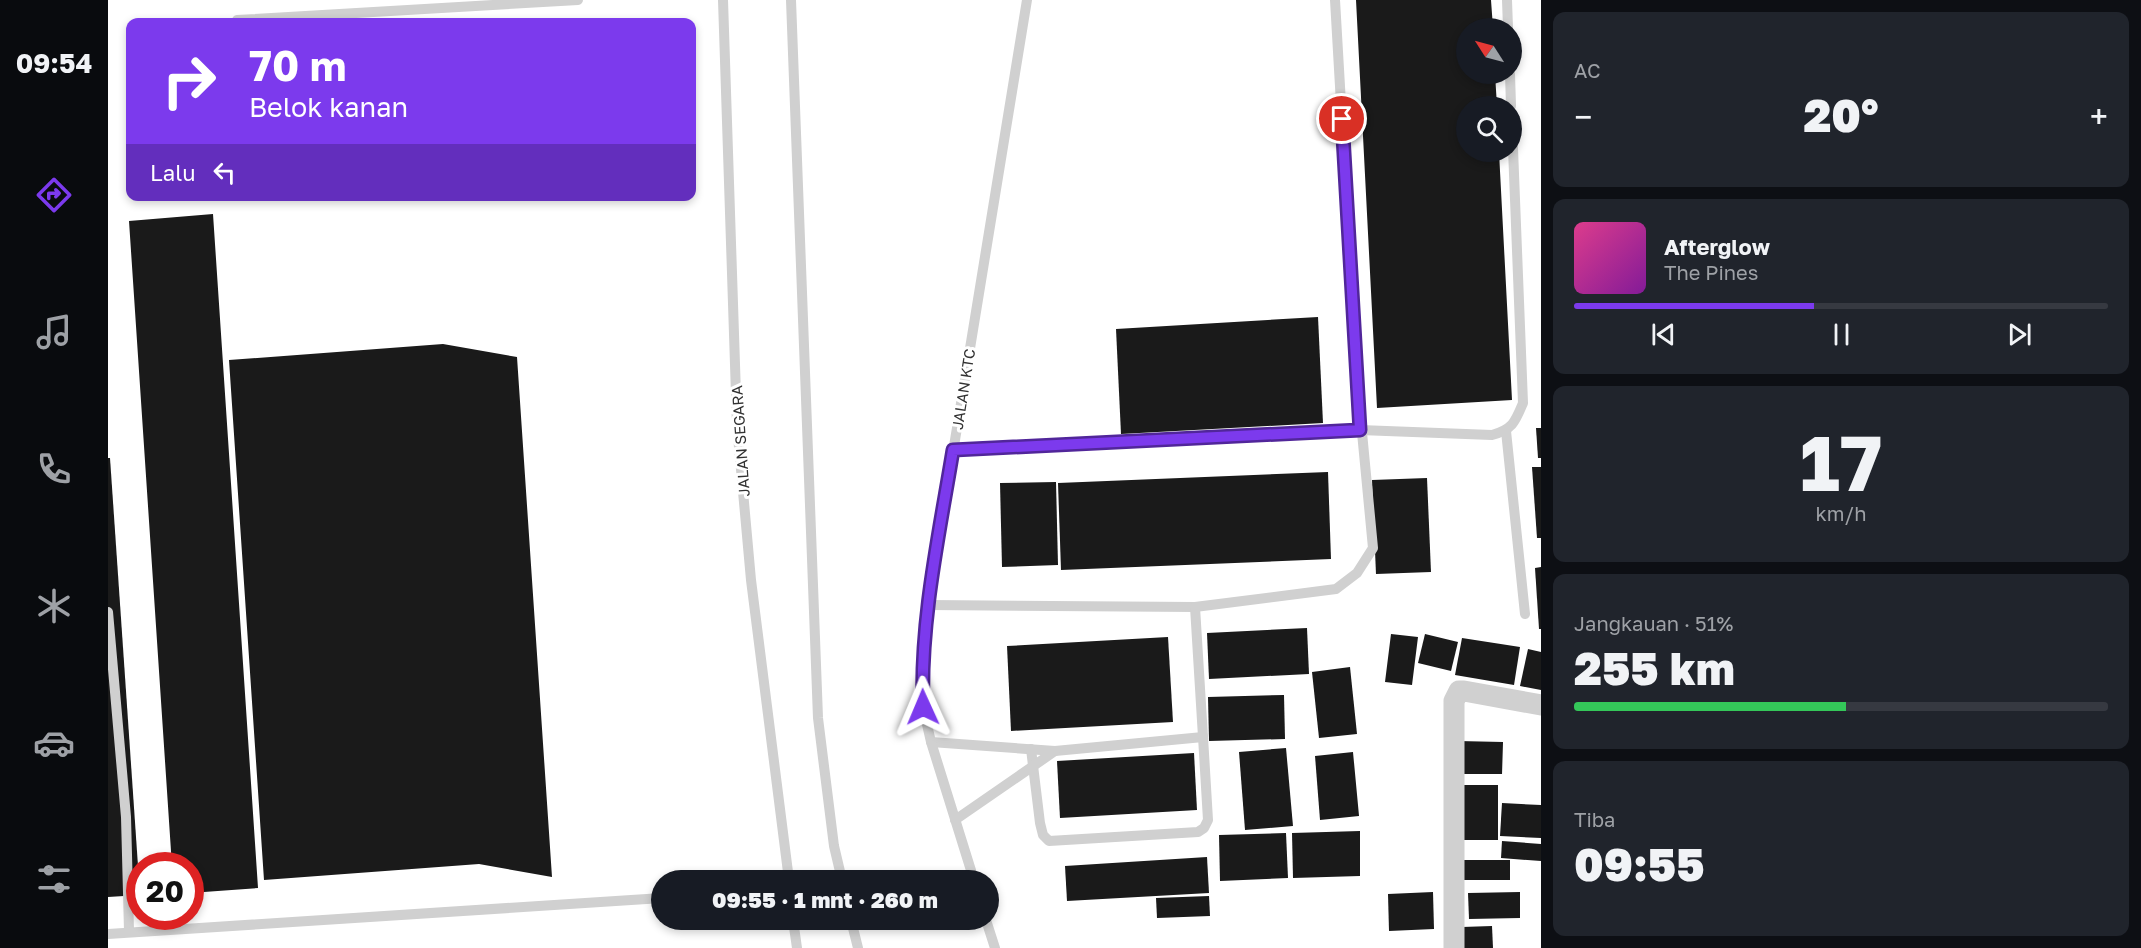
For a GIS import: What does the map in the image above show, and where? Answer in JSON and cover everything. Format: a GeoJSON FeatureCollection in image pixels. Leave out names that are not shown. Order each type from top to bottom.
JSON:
{"type":"FeatureCollection","features":[{"type":"Feature","properties":{"kind":"street"},"geometry":{"type":"LineString","coordinates":[[1454,948],[1455,696],[1464,691],[1541,705]]}},
{"type":"Feature","properties":{"kind":"lane"},"geometry":{"type":"LineString","coordinates":[[271,18],[578,0]]}},
{"type":"Feature","properties":{"kind":"lane","name":"JALAN SEGARA"},"geometry":{"type":"LineString","coordinates":[[723,0],[737,425],[751,580],[788,870]]}},
{"type":"Feature","properties":{"kind":"lane"},"geometry":{"type":"LineString","coordinates":[[791,0],[818,718],[834,846],[840,870]]}},
{"type":"Feature","properties":{"kind":"lane","name":"JALAN KTC"},"geometry":{"type":"LineString","coordinates":[[971,870],[931,742],[923,707],[922,680],[928,605],[1027,0]]}},
{"type":"Feature","properties":{"kind":"lane"},"geometry":{"type":"LineString","coordinates":[[928,605],[1195,607],[1336,590],[1357,573],[1373,548],[1360,430],[1335,0]]}},
{"type":"Feature","properties":{"kind":"lane"},"geometry":{"type":"LineString","coordinates":[[1507,0],[1508,18]]}},
{"type":"Feature","properties":{"kind":"lane"},"geometry":{"type":"LineString","coordinates":[[953,450],[1360,430],[1492,435],[1506,431],[1514,423],[1523,404],[1514,162]]}},
{"type":"Feature","properties":{"kind":"lane"},"geometry":{"type":"LineString","coordinates":[[1506,431],[1525,614]]}},
{"type":"Feature","properties":{"kind":"lane"},"geometry":{"type":"LineString","coordinates":[[1031,749],[1040,823],[1043,835],[1049,841],[1198,832],[1204,828],[1208,820],[1195,607]]}},
{"type":"Feature","properties":{"kind":"lane"},"geometry":{"type":"LineString","coordinates":[[108,612],[126,817],[129,931]]}},
{"type":"Feature","properties":{"kind":"lane"},"geometry":{"type":"LineString","coordinates":[[931,742],[1055,751],[1203,737]]}},
{"type":"Feature","properties":{"kind":"lane"},"geometry":{"type":"LineString","coordinates":[[955,820],[1055,751]]}},
{"type":"Feature","properties":{"kind":"lane"},"geometry":{"type":"LineString","coordinates":[[108,934],[651,899]]}},
{"type":"Feature","properties":{"kind":"lane"},"geometry":{"type":"LineString","coordinates":[[794,930],[797,948]]}},
{"type":"Feature","properties":{"kind":"lane"},"geometry":{"type":"LineString","coordinates":[[854,930],[858,948]]}},
{"type":"Feature","properties":{"kind":"lane"},"geometry":{"type":"LineString","coordinates":[[989,930],[995,948]]}},
{"type":"Feature","properties":{"kind":"building"},"geometry":{"type":"Polygon","coordinates":[[[1356,0],[1491,0],[1492,18],[1456,18],[1456,84],[1496,84],[1496,96],[1456,96],[1456,162],[1500,162],[1512,400],[1377,408],[1356,0]]]}},
{"type":"Feature","properties":{"kind":"building"},"geometry":{"type":"Polygon","coordinates":[[[213,214],[258,888],[204,892],[204,852],[171,852],[129,221],[213,214]]]}},
{"type":"Feature","properties":{"kind":"building"},"geometry":{"type":"Polygon","coordinates":[[[1318,317],[1323,423],[1121,434],[1116,329],[1318,317]]]}},
{"type":"Feature","properties":{"kind":"building"},"geometry":{"type":"Polygon","coordinates":[[[443,344],[517,357],[552,877],[479,864],[264,880],[229,360],[443,344]]]}},
{"type":"Feature","properties":{"kind":"building"},"geometry":{"type":"Polygon","coordinates":[[[1536,428],[1541,428],[1541,458],[1538,458],[1536,428]]]}},
{"type":"Feature","properties":{"kind":"building"},"geometry":{"type":"Polygon","coordinates":[[[108,458],[110,458],[137,852],[126,852],[126,896],[108,897],[108,458]]]}},
{"type":"Feature","properties":{"kind":"building"},"geometry":{"type":"Polygon","coordinates":[[[1532,467],[1541,467],[1541,538],[1537,538],[1532,467]]]}},
{"type":"Feature","properties":{"kind":"building"},"geometry":{"type":"Polygon","coordinates":[[[1328,472],[1331,559],[1061,570],[1058,483],[1328,472]]]}},
{"type":"Feature","properties":{"kind":"building"},"geometry":{"type":"Polygon","coordinates":[[[1427,478],[1431,572],[1376,574],[1372,480],[1427,478]]]}},
{"type":"Feature","properties":{"kind":"building"},"geometry":{"type":"Polygon","coordinates":[[[1056,482],[1058,565],[1002,567],[1000,483],[1056,482]]]}},
{"type":"Feature","properties":{"kind":"building"},"geometry":{"type":"Polygon","coordinates":[[[1541,567],[1541,629],[1539,629],[1535,568],[1541,567]]]}},
{"type":"Feature","properties":{"kind":"building"},"geometry":{"type":"Polygon","coordinates":[[[1307,628],[1309,674],[1209,679],[1207,633],[1307,628]]]}},
{"type":"Feature","properties":{"kind":"building"},"geometry":{"type":"Polygon","coordinates":[[[1391,634],[1418,637],[1412,685],[1385,682],[1391,634]]]}},
{"type":"Feature","properties":{"kind":"building"},"geometry":{"type":"Polygon","coordinates":[[[1425,634],[1458,642],[1451,671],[1418,663],[1425,634]]]}},
{"type":"Feature","properties":{"kind":"building"},"geometry":{"type":"Polygon","coordinates":[[[1168,637],[1173,722],[1011,731],[1007,646],[1168,637]]]}},
{"type":"Feature","properties":{"kind":"building"},"geometry":{"type":"Polygon","coordinates":[[[1462,638],[1520,647],[1514,685],[1455,675],[1462,638]]]}},
{"type":"Feature","properties":{"kind":"building"},"geometry":{"type":"Polygon","coordinates":[[[1528,649],[1541,652],[1541,690],[1520,686],[1528,649]]]}},
{"type":"Feature","properties":{"kind":"building"},"geometry":{"type":"Polygon","coordinates":[[[1350,667],[1357,734],[1319,738],[1312,672],[1350,667]]]}},
{"type":"Feature","properties":{"kind":"building"},"geometry":{"type":"Polygon","coordinates":[[[1284,695],[1285,739],[1209,741],[1208,697],[1284,695]]]}},
{"type":"Feature","properties":{"kind":"building"},"geometry":{"type":"Polygon","coordinates":[[[1458,741],[1503,742],[1502,774],[1457,774],[1458,741]]]}},
{"type":"Feature","properties":{"kind":"building"},"geometry":{"type":"Polygon","coordinates":[[[1286,748],[1293,826],[1245,830],[1239,752],[1286,748]]]}},
{"type":"Feature","properties":{"kind":"building"},"geometry":{"type":"Polygon","coordinates":[[[1353,752],[1359,816],[1320,820],[1315,756],[1353,752]]]}},
{"type":"Feature","properties":{"kind":"building"},"geometry":{"type":"Polygon","coordinates":[[[1194,753],[1197,810],[1060,818],[1057,761],[1194,753]]]}},
{"type":"Feature","properties":{"kind":"building"},"geometry":{"type":"Polygon","coordinates":[[[1455,785],[1498,785],[1498,840],[1455,840],[1455,785]]]}},
{"type":"Feature","properties":{"kind":"building"},"geometry":{"type":"Polygon","coordinates":[[[1502,803],[1541,805],[1541,838],[1500,836],[1502,803]]]}},
{"type":"Feature","properties":{"kind":"building"},"geometry":{"type":"Polygon","coordinates":[[[1360,831],[1360,876],[1293,878],[1292,833],[1360,831]]]}},
{"type":"Feature","properties":{"kind":"building"},"geometry":{"type":"Polygon","coordinates":[[[1286,833],[1288,878],[1220,881],[1219,835],[1286,833]]]}},
{"type":"Feature","properties":{"kind":"building"},"geometry":{"type":"Polygon","coordinates":[[[1502,841],[1541,844],[1541,861],[1501,858],[1502,841]]]}},
{"type":"Feature","properties":{"kind":"building"},"geometry":{"type":"Polygon","coordinates":[[[1207,857],[1209,893],[1067,901],[1065,866],[1207,857]]]}},
{"type":"Feature","properties":{"kind":"building"},"geometry":{"type":"Polygon","coordinates":[[[1458,860],[1510,860],[1510,880],[1458,880],[1458,860]]]}},
{"type":"Feature","properties":{"kind":"building"},"geometry":{"type":"Polygon","coordinates":[[[1433,892],[1434,929],[1389,931],[1388,894],[1433,892]]]}},
{"type":"Feature","properties":{"kind":"building"},"geometry":{"type":"Polygon","coordinates":[[[1520,892],[1520,918],[1469,919],[1468,893],[1520,892]]]}},
{"type":"Feature","properties":{"kind":"building"},"geometry":{"type":"Polygon","coordinates":[[[1209,896],[1210,916],[1157,918],[1156,898],[1209,896]]]}},
{"type":"Feature","properties":{"kind":"building"},"geometry":{"type":"Polygon","coordinates":[[[1492,926],[1493,948],[1462,948],[1462,927],[1492,926]]]}},
{"type":"Feature","properties":{"kind":"route"},"geometry":{"type":"LineString","coordinates":[[923,707],[922,680],[928,605],[953,450],[1360,430],[1342,119]]}}]}
